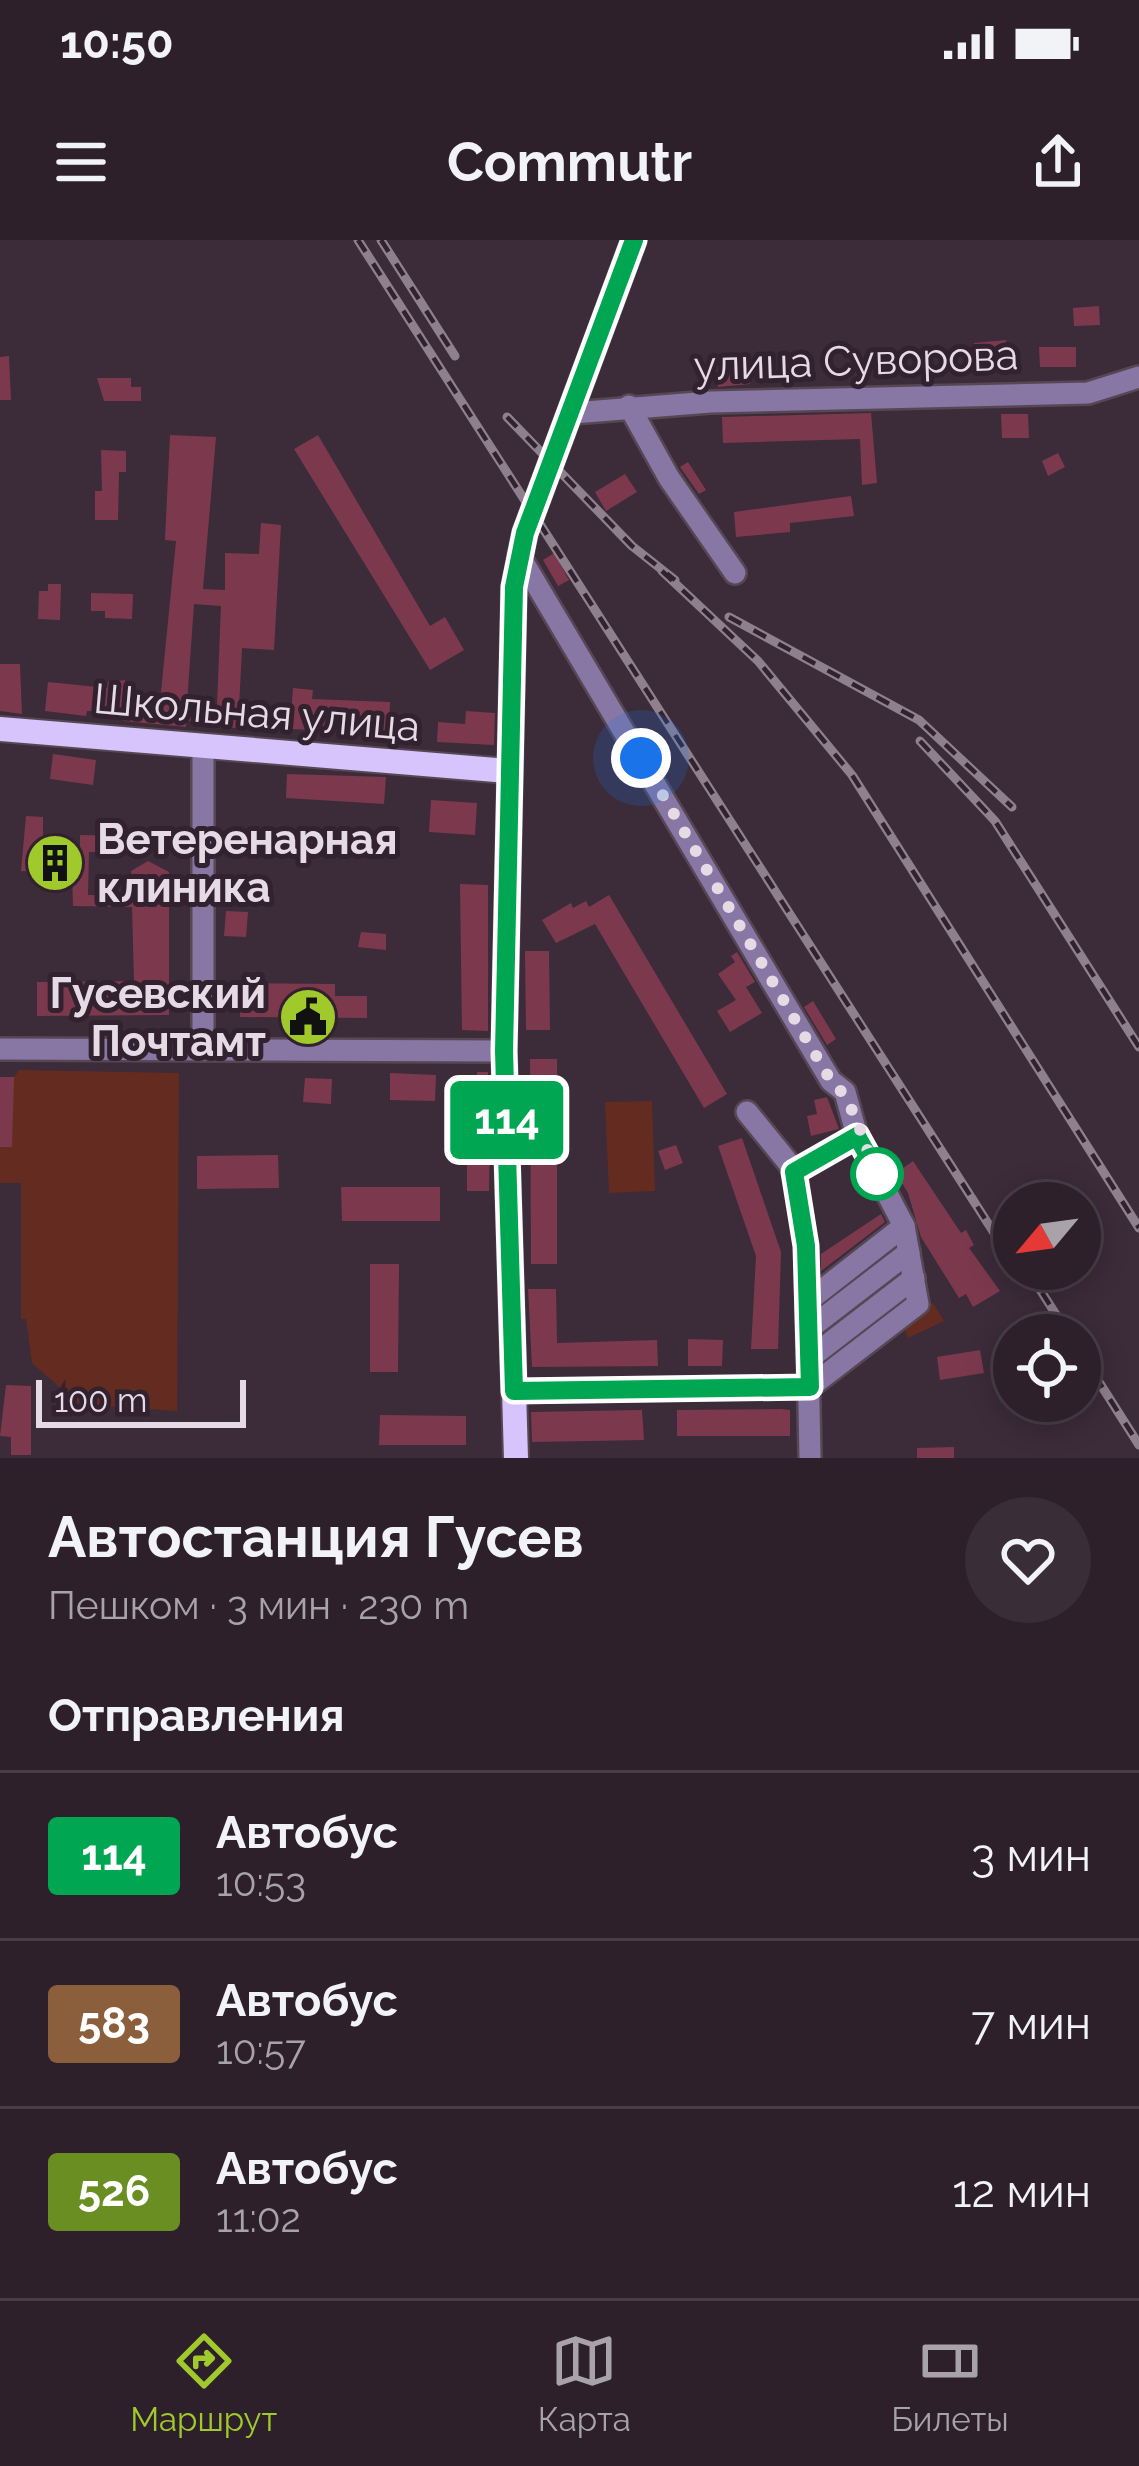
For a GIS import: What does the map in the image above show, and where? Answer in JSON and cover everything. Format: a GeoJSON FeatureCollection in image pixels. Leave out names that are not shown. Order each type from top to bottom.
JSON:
{"type":"FeatureCollection","features":[{"type":"Feature","properties":{"kind":"main road"},"geometry":{"type":"LineString","coordinates":[[516,1458],[504,1051],[508,771],[519,554],[634,240]]}},
{"type":"Feature","properties":{"kind":"main road","name":"Школьная улица"},"geometry":{"type":"LineString","coordinates":[[0,729],[508,771]]}},
{"type":"Feature","properties":{"kind":"street","name":"улица Суворова"},"geometry":{"type":"LineString","coordinates":[[573,413],[629,406],[1088,393],[1139,377]]}},
{"type":"Feature","properties":{"kind":"street"},"geometry":{"type":"LineString","coordinates":[[629,406],[669,478],[735,573]]}},
{"type":"Feature","properties":{"kind":"street"},"geometry":{"type":"LineString","coordinates":[[514,1391],[810,1387],[918,1304],[904,1226],[857,1136],[845,1092],[831,1081],[519,554]]}},
{"type":"Feature","properties":{"kind":"street"},"geometry":{"type":"LineString","coordinates":[[203,748],[203,1050]]}},
{"type":"Feature","properties":{"kind":"street"},"geometry":{"type":"LineString","coordinates":[[0,1049],[504,1051]]}},
{"type":"Feature","properties":{"kind":"street"},"geometry":{"type":"LineString","coordinates":[[747,1112],[794,1172],[806,1246],[810,1458]]}},
{"type":"Feature","properties":{"kind":"street"},"geometry":{"type":"LineString","coordinates":[[794,1172],[857,1136]]}},
{"type":"Feature","properties":{"kind":"street"},"geometry":{"type":"LineString","coordinates":[[808,1301],[904,1226]]}},
{"type":"Feature","properties":{"kind":"street"},"geometry":{"type":"LineString","coordinates":[[809,1329],[909,1252]]}},
{"type":"Feature","properties":{"kind":"street"},"geometry":{"type":"LineString","coordinates":[[810,1358],[914,1278]]}},
{"type":"Feature","properties":{"kind":"shaded area"},"geometry":{"type":"Polygon","coordinates":[[[19,1070],[179,1073],[177,1411],[79,1404],[32,1363],[26,1319],[21,1319],[21,1183],[0,1183],[0,1077],[14,1077],[19,1070]]]}},
{"type":"Feature","properties":{"kind":"shaded area"},"geometry":{"type":"Polygon","coordinates":[[[652,1101],[655,1191],[609,1193],[605,1102],[652,1101]]]}},
{"type":"Feature","properties":{"kind":"shaded area"},"geometry":{"type":"Polygon","coordinates":[[[933,1303],[944,1321],[908,1338],[902,1321],[933,1303]]]}},
{"type":"Feature","properties":{"kind":"building"},"geometry":{"type":"Polygon","coordinates":[[[1099,306],[1100,325],[1074,326],[1073,308],[1099,306]]]}},
{"type":"Feature","properties":{"kind":"building"},"geometry":{"type":"Polygon","coordinates":[[[1006,340],[1008,366],[975,368],[974,343],[1006,340]]]}},
{"type":"Feature","properties":{"kind":"building"},"geometry":{"type":"Polygon","coordinates":[[[1039,347],[1076,347],[1076,367],[1040,367],[1039,347]]]}},
{"type":"Feature","properties":{"kind":"building"},"geometry":{"type":"Polygon","coordinates":[[[9,356],[11,400],[0,400],[0,357],[9,356]]]}},
{"type":"Feature","properties":{"kind":"building"},"geometry":{"type":"Polygon","coordinates":[[[748,359],[750,384],[718,387],[716,361],[748,359]]]}},
{"type":"Feature","properties":{"kind":"building"},"geometry":{"type":"Polygon","coordinates":[[[97,378],[131,378],[131,387],[141,387],[141,401],[104,401],[97,378]]]}},
{"type":"Feature","properties":{"kind":"building"},"geometry":{"type":"Polygon","coordinates":[[[871,413],[877,483],[862,485],[860,439],[723,443],[722,417],[871,413]]]}},
{"type":"Feature","properties":{"kind":"building"},"geometry":{"type":"Polygon","coordinates":[[[1001,414],[1028,414],[1029,438],[1002,438],[1001,414]]]}},
{"type":"Feature","properties":{"kind":"building"},"geometry":{"type":"Polygon","coordinates":[[[170,435],[216,437],[203,589],[225,590],[225,553],[259,554],[261,523],[281,525],[274,650],[242,648],[238,728],[217,727],[217,722],[186,721],[186,727],[123,721],[124,710],[87,711],[86,716],[45,711],[48,682],[107,688],[108,682],[125,680],[125,699],[160,702],[176,541],[165,540],[170,435]],[[194,604],[187,703],[217,705],[221,606],[194,604]]]}},
{"type":"Feature","properties":{"kind":"building"},"geometry":{"type":"Polygon","coordinates":[[[318,435],[430,626],[445,617],[464,650],[430,670],[294,449],[318,435]]]}},
{"type":"Feature","properties":{"kind":"building"},"geometry":{"type":"Polygon","coordinates":[[[101,450],[126,451],[126,472],[119,472],[118,520],[95,520],[95,491],[102,491],[101,450]]]}},
{"type":"Feature","properties":{"kind":"building"},"geometry":{"type":"Polygon","coordinates":[[[1058,453],[1065,467],[1048,476],[1042,461],[1058,453]]]}},
{"type":"Feature","properties":{"kind":"building"},"geometry":{"type":"Polygon","coordinates":[[[688,462],[706,490],[699,494],[680,467],[688,462]]]}},
{"type":"Feature","properties":{"kind":"building"},"geometry":{"type":"Polygon","coordinates":[[[625,474],[637,492],[606,511],[595,492],[625,474]]]}},
{"type":"Feature","properties":{"kind":"building"},"geometry":{"type":"Polygon","coordinates":[[[851,496],[854,516],[790,523],[790,532],[736,537],[734,512],[851,496]]]}},
{"type":"Feature","properties":{"kind":"building"},"geometry":{"type":"Polygon","coordinates":[[[554,553],[569,580],[558,586],[543,560],[554,553]]]}},
{"type":"Feature","properties":{"kind":"building"},"geometry":{"type":"Polygon","coordinates":[[[48,584],[61,584],[60,620],[38,619],[39,591],[48,591],[48,584]]]}},
{"type":"Feature","properties":{"kind":"building"},"geometry":{"type":"Polygon","coordinates":[[[91,593],[133,594],[132,619],[105,618],[105,611],[91,611],[91,593]]]}},
{"type":"Feature","properties":{"kind":"building"},"geometry":{"type":"Polygon","coordinates":[[[0,664],[20,664],[22,714],[0,711],[0,664]]]}},
{"type":"Feature","properties":{"kind":"building"},"geometry":{"type":"Polygon","coordinates":[[[293,688],[313,690],[312,699],[390,702],[389,733],[290,729],[293,688]]]}},
{"type":"Feature","properties":{"kind":"building"},"geometry":{"type":"Polygon","coordinates":[[[466,711],[495,713],[494,745],[437,742],[438,722],[465,724],[466,711]]]}},
{"type":"Feature","properties":{"kind":"building"},"geometry":{"type":"Polygon","coordinates":[[[53,754],[96,760],[93,785],[50,779],[53,754]]]}},
{"type":"Feature","properties":{"kind":"building"},"geometry":{"type":"Polygon","coordinates":[[[287,774],[386,777],[384,804],[286,798],[287,774]]]}},
{"type":"Feature","properties":{"kind":"building"},"geometry":{"type":"Polygon","coordinates":[[[431,800],[477,803],[475,835],[429,832],[431,800]]]}},
{"type":"Feature","properties":{"kind":"building"},"geometry":{"type":"Polygon","coordinates":[[[26,816],[43,817],[43,853],[73,854],[80,849],[80,835],[132,836],[132,853],[89,852],[88,895],[132,896],[131,871],[148,861],[169,872],[169,1015],[37,1016],[37,982],[134,981],[132,907],[73,906],[72,873],[21,871],[26,816]]]}},
{"type":"Feature","properties":{"kind":"building"},"geometry":{"type":"Polygon","coordinates":[[[460,884],[488,885],[488,1031],[462,1030],[460,884]]]}},
{"type":"Feature","properties":{"kind":"building"},"geometry":{"type":"Polygon","coordinates":[[[609,895],[727,1094],[704,1108],[595,924],[556,943],[542,920],[571,903],[573,908],[586,901],[589,907],[609,895]]]}},
{"type":"Feature","properties":{"kind":"building"},"geometry":{"type":"Polygon","coordinates":[[[226,911],[248,912],[246,937],[224,936],[226,911]]]}},
{"type":"Feature","properties":{"kind":"building"},"geometry":{"type":"Polygon","coordinates":[[[361,932],[386,934],[386,950],[358,947],[361,932]]]}},
{"type":"Feature","properties":{"kind":"building"},"geometry":{"type":"Polygon","coordinates":[[[525,951],[549,951],[550,1030],[526,1030],[525,951]]]}},
{"type":"Feature","properties":{"kind":"building"},"geometry":{"type":"Polygon","coordinates":[[[737,952],[755,982],[746,987],[762,1013],[730,1032],[717,1011],[736,1000],[718,974],[735,962],[731,956],[737,952]]]}},
{"type":"Feature","properties":{"kind":"building"},"geometry":{"type":"Polygon","coordinates":[[[240,983],[335,984],[335,996],[367,996],[367,1018],[240,1017],[240,983]]]}},
{"type":"Feature","properties":{"kind":"building"},"geometry":{"type":"Polygon","coordinates":[[[813,1001],[836,1039],[827,1045],[804,1007],[813,1001]]]}},
{"type":"Feature","properties":{"kind":"building"},"geometry":{"type":"Polygon","coordinates":[[[530,1059],[557,1059],[557,1264],[531,1264],[530,1059]]]}},
{"type":"Feature","properties":{"kind":"building"},"geometry":{"type":"Polygon","coordinates":[[[477,1072],[488,1072],[489,1113],[476,1113],[477,1072]]]}},
{"type":"Feature","properties":{"kind":"building"},"geometry":{"type":"Polygon","coordinates":[[[390,1073],[436,1075],[435,1101],[390,1100],[390,1073]]]}},
{"type":"Feature","properties":{"kind":"building"},"geometry":{"type":"Polygon","coordinates":[[[0,1077],[14,1077],[12,1147],[0,1147],[0,1077]]]}},
{"type":"Feature","properties":{"kind":"building"},"geometry":{"type":"Polygon","coordinates":[[[305,1078],[332,1079],[331,1104],[303,1102],[305,1078]]]}},
{"type":"Feature","properties":{"kind":"building"},"geometry":{"type":"Polygon","coordinates":[[[827,1097],[839,1129],[811,1136],[807,1116],[817,1114],[814,1100],[827,1097]]]}},
{"type":"Feature","properties":{"kind":"building"},"geometry":{"type":"Polygon","coordinates":[[[467,1138],[490,1138],[489,1191],[467,1191],[467,1138]]]}},
{"type":"Feature","properties":{"kind":"building"},"geometry":{"type":"Polygon","coordinates":[[[742,1138],[781,1252],[778,1349],[751,1349],[756,1256],[718,1146],[742,1138]]]}},
{"type":"Feature","properties":{"kind":"building"},"geometry":{"type":"Polygon","coordinates":[[[676,1145],[683,1163],[665,1170],[658,1151],[676,1145]]]}},
{"type":"Feature","properties":{"kind":"building"},"geometry":{"type":"Polygon","coordinates":[[[278,1155],[279,1188],[197,1189],[197,1156],[278,1155]]]}},
{"type":"Feature","properties":{"kind":"building"},"geometry":{"type":"Polygon","coordinates":[[[913,1161],[961,1233],[966,1230],[974,1245],[969,1248],[993,1281],[993,1290],[1000,1291],[973,1307],[966,1294],[959,1298],[921,1237],[908,1193],[896,1173],[913,1161]]]}},
{"type":"Feature","properties":{"kind":"building"},"geometry":{"type":"Polygon","coordinates":[[[341,1187],[440,1187],[440,1221],[342,1221],[341,1187]]]}},
{"type":"Feature","properties":{"kind":"building"},"geometry":{"type":"Polygon","coordinates":[[[881,1214],[885,1222],[821,1271],[821,1254],[881,1214]]]}},
{"type":"Feature","properties":{"kind":"building"},"geometry":{"type":"Polygon","coordinates":[[[370,1264],[399,1264],[398,1372],[370,1372],[370,1264]]]}},
{"type":"Feature","properties":{"kind":"building"},"geometry":{"type":"Polygon","coordinates":[[[528,1289],[556,1289],[557,1343],[657,1340],[658,1366],[532,1367],[528,1289]]]}},
{"type":"Feature","properties":{"kind":"building"},"geometry":{"type":"Polygon","coordinates":[[[688,1339],[723,1340],[722,1366],[688,1366],[688,1339]]]}},
{"type":"Feature","properties":{"kind":"building"},"geometry":{"type":"Polygon","coordinates":[[[980,1350],[984,1373],[940,1380],[937,1357],[980,1350]]]}},
{"type":"Feature","properties":{"kind":"building"},"geometry":{"type":"Polygon","coordinates":[[[6,1385],[31,1386],[31,1455],[11,1455],[11,1437],[0,1436],[6,1385]]]}},
{"type":"Feature","properties":{"kind":"building"},"geometry":{"type":"Polygon","coordinates":[[[642,1410],[644,1440],[532,1442],[531,1412],[642,1410]]]}},
{"type":"Feature","properties":{"kind":"building"},"geometry":{"type":"Polygon","coordinates":[[[677,1410],[790,1410],[790,1436],[677,1436],[677,1410]]]}},
{"type":"Feature","properties":{"kind":"building"},"geometry":{"type":"Polygon","coordinates":[[[380,1415],[466,1416],[466,1445],[379,1445],[380,1415]]]}},
{"type":"Feature","properties":{"kind":"building"},"geometry":{"type":"Polygon","coordinates":[[[954,1447],[954,1458],[917,1458],[917,1448],[954,1447]]]}},
{"type":"Feature","properties":{"kind":"railway"},"geometry":{"type":"LineString","coordinates":[[358,240],[993,1231]]}},
{"type":"Feature","properties":{"kind":"railway"},"geometry":{"type":"LineString","coordinates":[[381,240],[455,356]]}},
{"type":"Feature","properties":{"kind":"railway"},"geometry":{"type":"LineString","coordinates":[[507,417],[632,546],[675,580]]}},
{"type":"Feature","properties":{"kind":"railway"},"geometry":{"type":"LineString","coordinates":[[662,571],[758,661],[852,775],[1139,1228]]}},
{"type":"Feature","properties":{"kind":"railway"},"geometry":{"type":"LineString","coordinates":[[729,617],[919,720],[1012,807]]}},
{"type":"Feature","properties":{"kind":"railway"},"geometry":{"type":"LineString","coordinates":[[920,741],[995,821],[1139,1047]]}},
{"type":"Feature","properties":{"kind":"railway"},"geometry":{"type":"LineString","coordinates":[[1040,1290],[1056,1314]]}},
{"type":"Feature","properties":{"kind":"railway"},"geometry":{"type":"LineString","coordinates":[[1101,1385],[1139,1445]]}},
{"type":"Feature","properties":{"kind":"bus line","name":"114"},"geometry":{"type":"LineString","coordinates":[[634,240],[525,533],[514,587],[504,1051],[514,1391],[810,1387],[806,1246],[794,1172],[857,1136],[878,1174]]}},
{"type":"Feature","properties":{"kind":"place","name":"Ветеренарная клиника"},"geometry":{"type":"Point","coordinates":[55,863]}},
{"type":"Feature","properties":{"kind":"place","name":"Гусевский Почтамт"},"geometry":{"type":"Point","coordinates":[308,1017]}},
{"type":"Feature","properties":{"kind":"route"},"geometry":{"type":"LineString","coordinates":[[641,758],[831,1081],[845,1092],[857,1136],[877,1174]]}}]}
